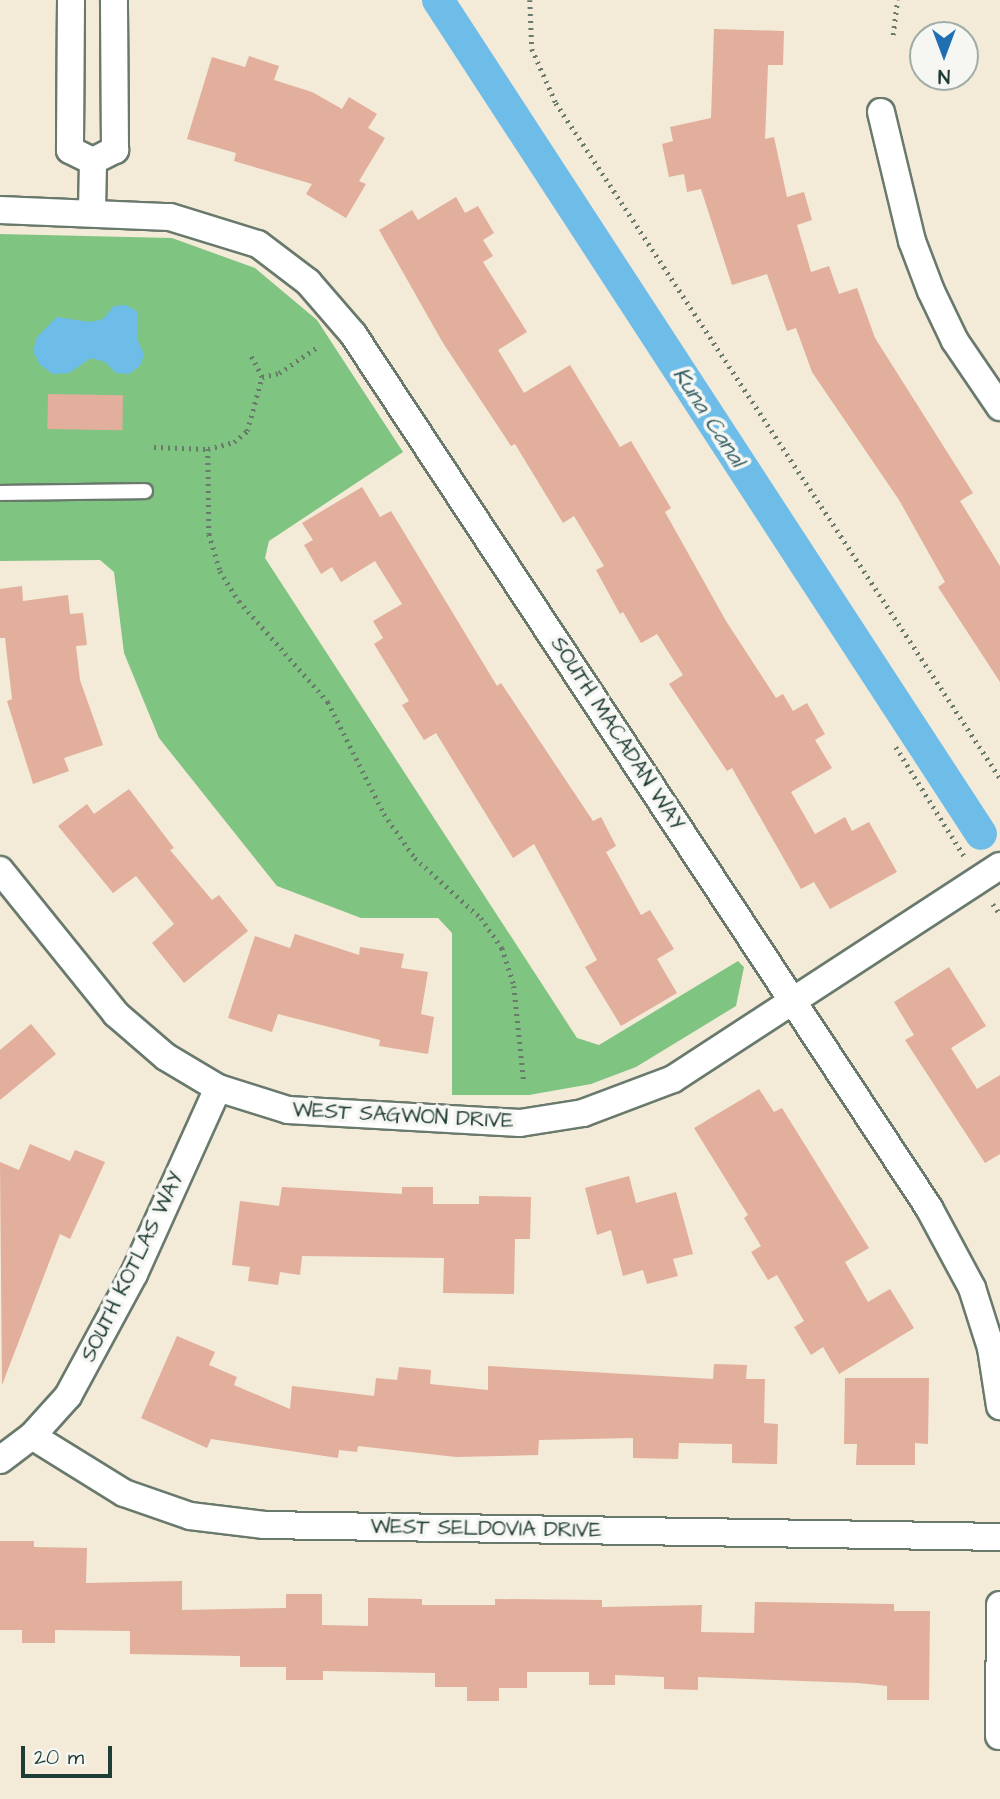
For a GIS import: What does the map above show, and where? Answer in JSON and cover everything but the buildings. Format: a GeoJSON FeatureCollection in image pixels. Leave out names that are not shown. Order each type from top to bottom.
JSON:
{"type":"FeatureCollection","features":[{"type":"Feature","properties":{"kind":"street"},"geometry":{"type":"LineString","coordinates":[[71,0],[70,150],[93,162]]}},
{"type":"Feature","properties":{"kind":"street"},"geometry":{"type":"LineString","coordinates":[[93,162],[115,150],[114,0]]}},
{"type":"Feature","properties":{"kind":"street"},"geometry":{"type":"LineString","coordinates":[[881,112],[912,241],[931,291],[955,341],[1000,407]]}},
{"type":"Feature","properties":{"kind":"street"},"geometry":{"type":"LineString","coordinates":[[92,211],[93,162]]}},
{"type":"Feature","properties":{"kind":"street","name":"SOUTH MACADAN WAY"},"geometry":{"type":"LineString","coordinates":[[0,210],[92,211],[170,216],[258,244],[308,282],[353,334],[929,1208],[972,1287],[991,1348],[1000,1406]]}},
{"type":"Feature","properties":{"kind":"street","name":"WEST SAGWON DRIVE"},"geometry":{"type":"LineString","coordinates":[[0,870],[116,1014],[166,1057],[218,1088],[288,1110],[520,1124],[583,1113],[673,1080],[1000,866]]}},
{"type":"Feature","properties":{"kind":"street","name":"SOUTH KOTLAS WAY"},"geometry":{"type":"LineString","coordinates":[[32,1436],[68,1396],[134,1274],[218,1088]]}},
{"type":"Feature","properties":{"kind":"street"},"geometry":{"type":"LineString","coordinates":[[0,1460],[32,1436]]}},
{"type":"Feature","properties":{"kind":"street","name":"WEST SELDOVIA DRIVE"},"geometry":{"type":"LineString","coordinates":[[32,1436],[124,1493],[190,1516],[264,1525],[1000,1537]]}},
{"type":"Feature","properties":{"kind":"street"},"geometry":{"type":"LineString","coordinates":[[999,1737],[1000,1605]]}},
{"type":"Feature","properties":{"kind":"lane"},"geometry":{"type":"LineString","coordinates":[[0,493],[145,491]]}},
{"type":"Feature","properties":{"kind":"path"},"geometry":{"type":"LineString","coordinates":[[530,0],[532,49],[556,103],[1000,778]]}},
{"type":"Feature","properties":{"kind":"path"},"geometry":{"type":"LineString","coordinates":[[893,35],[897,0]]}},
{"type":"Feature","properties":{"kind":"path"},"geometry":{"type":"LineString","coordinates":[[262,377],[279,373],[316,348]]}},
{"type":"Feature","properties":{"kind":"path"},"geometry":{"type":"LineString","coordinates":[[154,447],[208,449],[234,442],[247,431],[262,377],[250,354]]}},
{"type":"Feature","properties":{"kind":"path"},"geometry":{"type":"LineString","coordinates":[[208,449],[209,534],[220,571],[239,601],[328,702],[384,814],[415,858],[481,918],[502,948],[514,986],[524,1083]]}},
{"type":"Feature","properties":{"kind":"path"},"geometry":{"type":"LineString","coordinates":[[896,747],[964,856]]}},
{"type":"Feature","properties":{"kind":"path"},"geometry":{"type":"LineString","coordinates":[[991,900],[1000,914]]}},
{"type":"Feature","properties":{"kind":"green space"},"geometry":{"type":"Polygon","coordinates":[[[0,234],[172,238],[255,268],[317,320],[403,452],[269,541],[265,558],[577,1038],[599,1045],[738,961],[744,967],[736,1006],[636,1067],[591,1084],[529,1095],[452,1095],[452,933],[438,918],[361,918],[277,886],[159,738],[124,653],[114,572],[100,560],[0,561],[0,234]]]}},
{"type":"Feature","properties":{"kind":"water"},"geometry":{"type":"Polygon","coordinates":[[[126,305],[138,312],[138,341],[144,354],[140,366],[129,374],[116,373],[105,362],[91,358],[69,373],[53,374],[40,365],[33,351],[37,337],[57,317],[90,322],[103,319],[114,306],[126,305]]]}},
{"type":"Feature","properties":{"kind":"waterway","name":"Kuna Canal"},"geometry":{"type":"LineString","coordinates":[[438,0],[981,834]]}}]}
